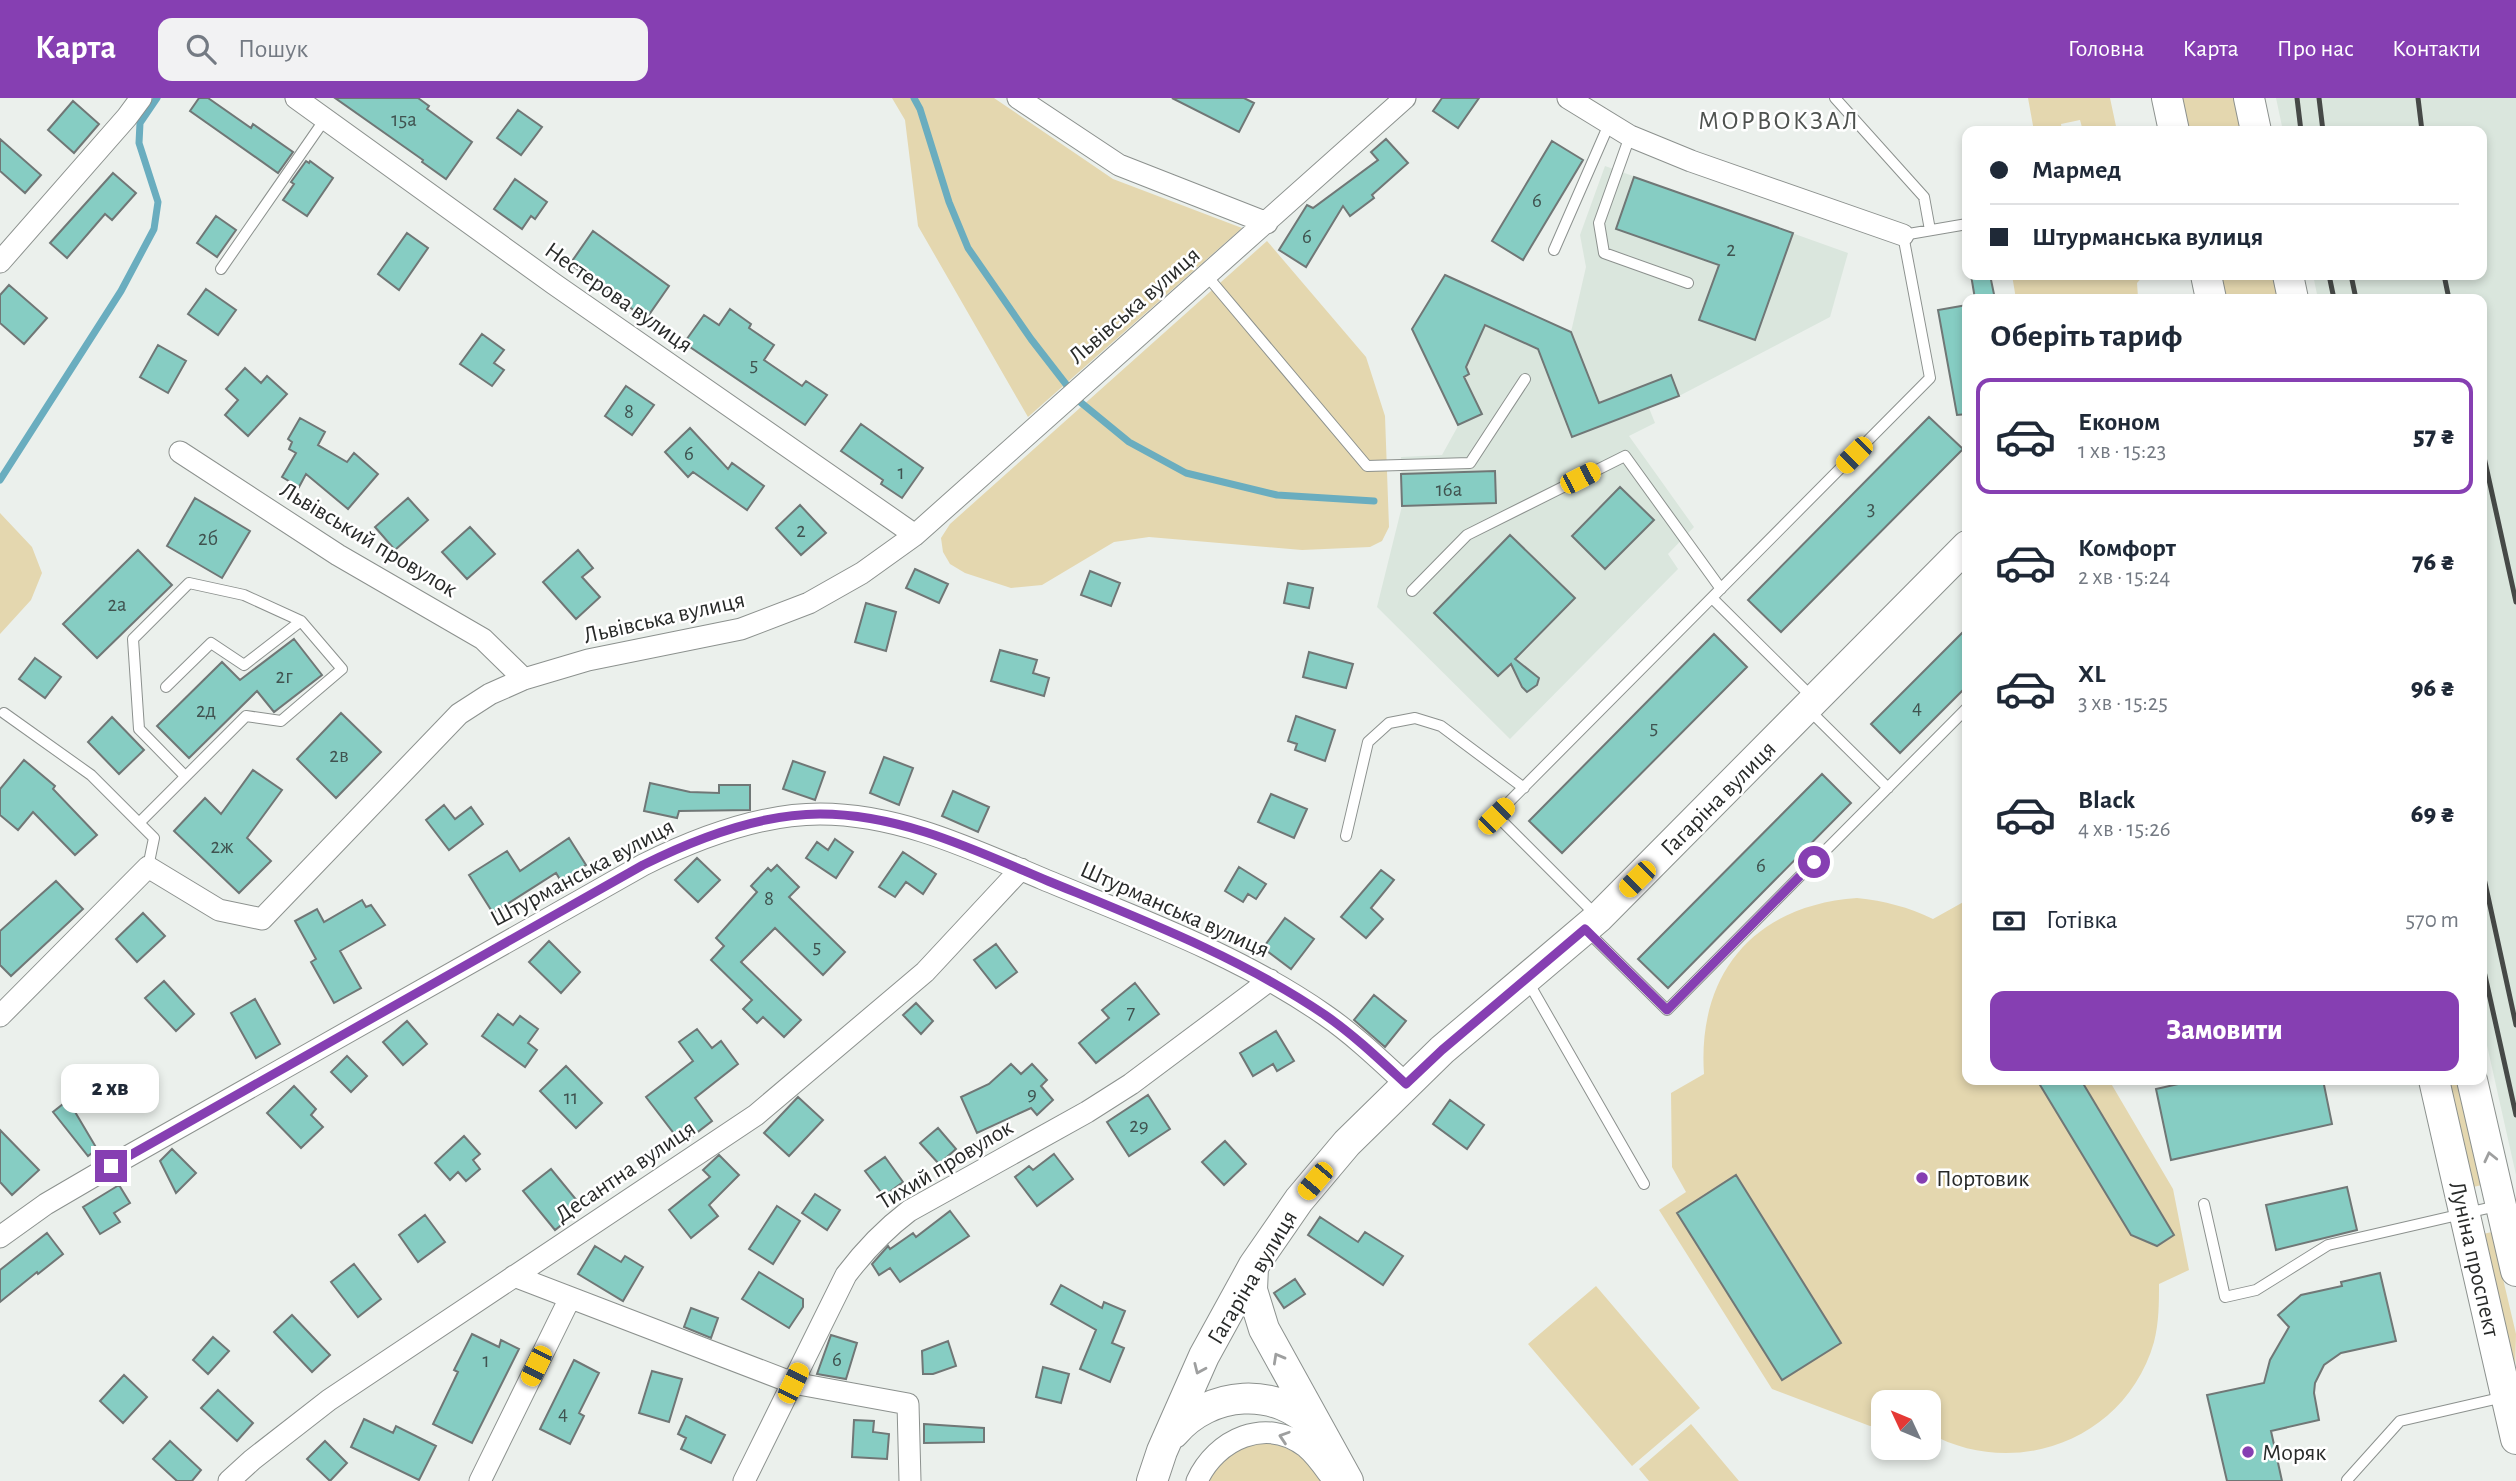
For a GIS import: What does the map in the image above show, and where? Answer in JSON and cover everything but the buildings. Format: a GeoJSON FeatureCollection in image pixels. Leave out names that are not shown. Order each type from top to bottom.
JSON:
{"type":"FeatureCollection","features":[{"type":"Feature","properties":{"kind":"street"},"geometry":{"type":"LineString","coordinates":[[0,262],[141,98]]}},
{"type":"Feature","properties":{"kind":"street","name":"Нестерова вулиця"},"geometry":{"type":"LineString","coordinates":[[296,98],[554,284],[915,535]]}},
{"type":"Feature","properties":{"kind":"street"},"geometry":{"type":"LineString","coordinates":[[1018,98],[1119,164],[1267,223]]}},
{"type":"Feature","properties":{"kind":"street","name":"Львівська вулиця"},"geometry":{"type":"LineString","coordinates":[[148,867],[219,910],[262,919],[459,714],[490,694],[524,679],[588,660],[741,629],[809,603],[862,573],[915,535],[1405,98]]}},
{"type":"Feature","properties":{"kind":"street"},"geometry":{"type":"LineString","coordinates":[[1569,98],[1630,136],[1691,161],[1903,235]]}},
{"type":"Feature","properties":{"kind":"street"},"geometry":{"type":"LineString","coordinates":[[2167,98],[2173,126]]}},
{"type":"Feature","properties":{"kind":"street"},"geometry":{"type":"LineString","coordinates":[[2249,98],[2255,126]]}},
{"type":"Feature","properties":{"kind":"street","name":"Львівський провулок"},"geometry":{"type":"LineString","coordinates":[[180,452],[338,555],[482,639],[524,679]]}},
{"type":"Feature","properties":{"kind":"street","name":"Гагаріна вулиця"},"geometry":{"type":"LineString","coordinates":[[1152,1481],[1162,1451],[1204,1356],[1254,1265],[1307,1191],[1347,1143],[1442,1050],[1592,923],[1962,551]]}},
{"type":"Feature","properties":{"kind":"street","name":"Штурманська вулиця"},"geometry":{"type":"LineString","coordinates":[[0,1237],[46,1205],[111,1166],[643,865],[697,840],[782,818],[819,814],[874,818],[927,832],[1207,948],[1270,980],[1326,1015],[1406,1084]]}},
{"type":"Feature","properties":{"kind":"street"},"geometry":{"type":"LineString","coordinates":[[0,1016],[148,867]]}},
{"type":"Feature","properties":{"kind":"street","name":"Десантна вулиця"},"geometry":{"type":"LineString","coordinates":[[229,1481],[329,1399],[756,1115],[925,972],[1021,869]]}},
{"type":"Feature","properties":{"kind":"street","name":"Тихий провулок"},"geometry":{"type":"LineString","coordinates":[[744,1481],[846,1275],[864,1250],[885,1229],[909,1211],[1087,1112],[1131,1084],[1270,980]]}},
{"type":"Feature","properties":{"kind":"street","name":"Луніна проспект"},"geometry":{"type":"LineString","coordinates":[[2435,1085],[2464,1214],[2511,1396],[2516,1439]]}},
{"type":"Feature","properties":{"kind":"street","name":"Луніна проспект"},"geometry":{"type":"LineString","coordinates":[[2473,1085],[2516,1271]]}},
{"type":"Feature","properties":{"kind":"street"},"geometry":{"type":"LineString","coordinates":[[1254,1265],[1252,1290],[1264,1329],[1348,1481]]}},
{"type":"Feature","properties":{"kind":"street"},"geometry":{"type":"LineString","coordinates":[[514,1276],[793,1383],[908,1404],[910,1481]]}},
{"type":"Feature","properties":{"kind":"street"},"geometry":{"type":"LineString","coordinates":[[480,1481],[570,1298]]}},
{"type":"Feature","properties":{"kind":"street"},"geometry":{"type":"LineString","coordinates":[[1160,1481],[1162,1451],[1176,1431],[1194,1414],[1216,1403],[1240,1398],[1264,1399],[1287,1407],[1308,1420],[1324,1439]]}},
{"type":"Feature","properties":{"kind":"street"},"geometry":{"type":"LineString","coordinates":[[1197,1481],[1213,1454],[1226,1444],[1258,1433],[1290,1438],[1305,1446],[1334,1481]]}},
{"type":"Feature","properties":{"kind":"lane"},"geometry":{"type":"LineString","coordinates":[[1835,98],[1924,197],[1930,230]]}},
{"type":"Feature","properties":{"kind":"lane"},"geometry":{"type":"LineString","coordinates":[[221,269],[325,119]]}},
{"type":"Feature","properties":{"kind":"lane"},"geometry":{"type":"LineString","coordinates":[[1554,250],[1610,122]]}},
{"type":"Feature","properties":{"kind":"lane"},"geometry":{"type":"LineString","coordinates":[[1630,136],[1599,223],[1604,253],[1688,283]]}},
{"type":"Feature","properties":{"kind":"lane"},"geometry":{"type":"LineString","coordinates":[[1962,225],[1903,235],[1930,378],[1496,816],[1667,1010],[1962,713]]}},
{"type":"Feature","properties":{"kind":"lane"},"geometry":{"type":"LineString","coordinates":[[1208,276],[1367,466],[1470,463],[1525,379]]}},
{"type":"Feature","properties":{"kind":"lane"},"geometry":{"type":"LineString","coordinates":[[1412,591],[1467,535],[1625,456],[1716,593],[1811,704],[1888,788]]}},
{"type":"Feature","properties":{"kind":"lane"},"geometry":{"type":"LineString","coordinates":[[139,823],[246,716],[281,721],[342,669],[301,621],[244,595],[189,583],[133,639],[139,729],[185,776]]}},
{"type":"Feature","properties":{"kind":"lane"},"geometry":{"type":"LineString","coordinates":[[166,687],[211,643],[243,665],[301,621]]}},
{"type":"Feature","properties":{"kind":"lane"},"geometry":{"type":"LineString","coordinates":[[4,713],[91,775],[154,838],[148,867]]}},
{"type":"Feature","properties":{"kind":"lane"},"geometry":{"type":"LineString","coordinates":[[1346,836],[1368,742],[1389,723],[1415,718],[1441,726],[1524,788]]}},
{"type":"Feature","properties":{"kind":"lane"},"geometry":{"type":"LineString","coordinates":[[1527,980],[1644,1184]]}},
{"type":"Feature","properties":{"kind":"lane"},"geometry":{"type":"LineString","coordinates":[[2204,1204],[2225,1297],[2256,1290],[2328,1245],[2501,1206]]}},
{"type":"Feature","properties":{"kind":"lane"},"geometry":{"type":"LineString","coordinates":[[2347,1480],[2400,1421],[2511,1396]]}},
{"type":"Feature","properties":{"kind":"shaded area"},"geometry":{"type":"Polygon","coordinates":[[[892,98],[994,98],[1113,179],[1242,228],[1028,417],[918,226],[905,120],[892,98]]]}},
{"type":"Feature","properties":{"kind":"shaded area"},"geometry":{"type":"Polygon","coordinates":[[[2028,98],[2110,98],[2116,126],[2082,126],[2080,120],[2061,126],[2033,126],[2028,98]]]}},
{"type":"Feature","properties":{"kind":"shaded area"},"geometry":{"type":"Polygon","coordinates":[[[2179,98],[2236,98],[2242,126],[2186,126],[2179,98]]]}},
{"type":"Feature","properties":{"kind":"shaded area"},"geometry":{"type":"Polygon","coordinates":[[[2276,98],[2516,98],[2516,1175],[2487,1045],[2487,294],[2317,294],[2314,280],[2487,280],[2487,126],[2282,126],[2276,98]]]}},
{"type":"Feature","properties":{"kind":"shaded area"},"geometry":{"type":"Polygon","coordinates":[[[1605,166],[1848,253],[1830,317],[1679,396],[1649,408],[1655,423],[1629,436],[1694,527],[1668,554],[1678,569],[1510,739],[1377,607],[1402,506],[1401,457],[1442,455],[1458,426],[1412,329],[1445,275],[1571,332],[1586,267],[1580,235],[1605,166]]]}},
{"type":"Feature","properties":{"kind":"shaded area"},"geometry":{"type":"Polygon","coordinates":[[[1267,241],[1366,357],[1385,416],[1389,527],[1382,541],[1370,547],[1302,550],[1149,537],[1114,542],[1042,585],[1011,588],[965,573],[950,564],[943,552],[941,538],[950,524],[1267,241]]]}},
{"type":"Feature","properties":{"kind":"shaded area"},"geometry":{"type":"Polygon","coordinates":[[[2013,280],[2140,280],[2137,283],[2138,294],[2015,294],[2013,280]]]}},
{"type":"Feature","properties":{"kind":"shaded area"},"geometry":{"type":"Polygon","coordinates":[[[2219,280],[2276,280],[2280,294],[2223,294],[2219,280]]]}},
{"type":"Feature","properties":{"kind":"shaded area"},"geometry":{"type":"Polygon","coordinates":[[[0,513],[32,547],[42,573],[31,600],[0,634],[0,513]]]}},
{"type":"Feature","properties":{"kind":"shaded area","name":"Портовик"},"geometry":{"type":"Polygon","coordinates":[[[1857,898],[1896,905],[1933,919],[1962,903],[1962,1085],[2112,1085],[2173,1189],[2189,1270],[2159,1284],[2156,1335],[2140,1376],[2119,1404],[2093,1427],[2063,1442],[2031,1451],[1996,1453],[1962,1447],[1941,1438],[1941,1390],[1871,1390],[1870,1426],[1772,1389],[1659,1210],[1686,1192],[1672,1167],[1671,1093],[1704,1074],[1704,1037],[1711,1004],[1723,975],[1740,950],[1762,930],[1789,914],[1821,903],[1857,898]]]}},
{"type":"Feature","properties":{"kind":"shaded area"},"geometry":{"type":"Polygon","coordinates":[[[2449,1085],[2459,1085],[2482,1185],[2473,1187],[2449,1085]]]}},
{"type":"Feature","properties":{"kind":"shaded area"},"geometry":{"type":"Polygon","coordinates":[[[2492,1232],[2516,1334],[2515,1371],[2483,1234],[2492,1232]]]}},
{"type":"Feature","properties":{"kind":"shaded area"},"geometry":{"type":"Polygon","coordinates":[[[1596,1286],[1700,1408],[1632,1466],[1528,1344],[1596,1286]]]}},
{"type":"Feature","properties":{"kind":"shaded area"},"geometry":{"type":"Polygon","coordinates":[[[1691,1424],[1739,1481],[1649,1481],[1639,1469],[1691,1424]]]}},
{"type":"Feature","properties":{"kind":"shaded area"},"geometry":{"type":"Polygon","coordinates":[[[1258,1443],[1279,1446],[1295,1453],[1322,1481],[1207,1481],[1228,1456],[1241,1448],[1258,1443]]]}},
{"type":"Feature","properties":{"kind":"waterway"},"geometry":{"type":"LineString","coordinates":[[0,480],[121,291],[154,229],[158,202],[139,143],[140,123],[157,98]]}},
{"type":"Feature","properties":{"kind":"waterway"},"geometry":{"type":"LineString","coordinates":[[914,98],[920,109],[949,202],[968,248],[1031,339],[1079,401],[1129,442],[1186,473],[1277,495],[1374,501]]}},
{"type":"Feature","properties":{"kind":"railway"},"geometry":{"type":"LineString","coordinates":[[2297,98],[2300,126]]}},
{"type":"Feature","properties":{"kind":"railway"},"geometry":{"type":"LineString","coordinates":[[2319,98],[2322,126]]}},
{"type":"Feature","properties":{"kind":"railway"},"geometry":{"type":"LineString","coordinates":[[2418,98],[2421,126]]}},
{"type":"Feature","properties":{"kind":"railway"},"geometry":{"type":"LineString","coordinates":[[2330,280],[2333,294]]}},
{"type":"Feature","properties":{"kind":"railway"},"geometry":{"type":"LineString","coordinates":[[2352,280],[2355,294]]}},
{"type":"Feature","properties":{"kind":"railway"},"geometry":{"type":"LineString","coordinates":[[2445,280],[2448,294]]}},
{"type":"Feature","properties":{"kind":"railway"},"geometry":{"type":"LineString","coordinates":[[2487,471],[2516,602]]}},
{"type":"Feature","properties":{"kind":"railway"},"geometry":{"type":"LineString","coordinates":[[2487,892],[2516,1025]]}},
{"type":"Feature","properties":{"kind":"railway"},"geometry":{"type":"LineString","coordinates":[[2487,984],[2516,1115]]}},
{"type":"Feature","properties":{"kind":"place","name":"Портовик"},"geometry":{"type":"Point","coordinates":[1922,1178]}},
{"type":"Feature","properties":{"kind":"place","name":"Моряк"},"geometry":{"type":"Point","coordinates":[2248,1452]}},
{"type":"Feature","properties":{"kind":"district","name":"МОРВОКЗАЛ"},"geometry":{"type":"Point","coordinates":[1779,120]}},
{"type":"Feature","properties":{"kind":"route"},"geometry":{"type":"LineString","coordinates":[[111,1166],[643,865],[686,844],[770,820],[819,814],[874,818],[927,832],[1021,869],[1207,948],[1270,980],[1326,1015],[1406,1084],[1442,1050],[1585,929],[1667,1010],[1814,862]]}}]}
